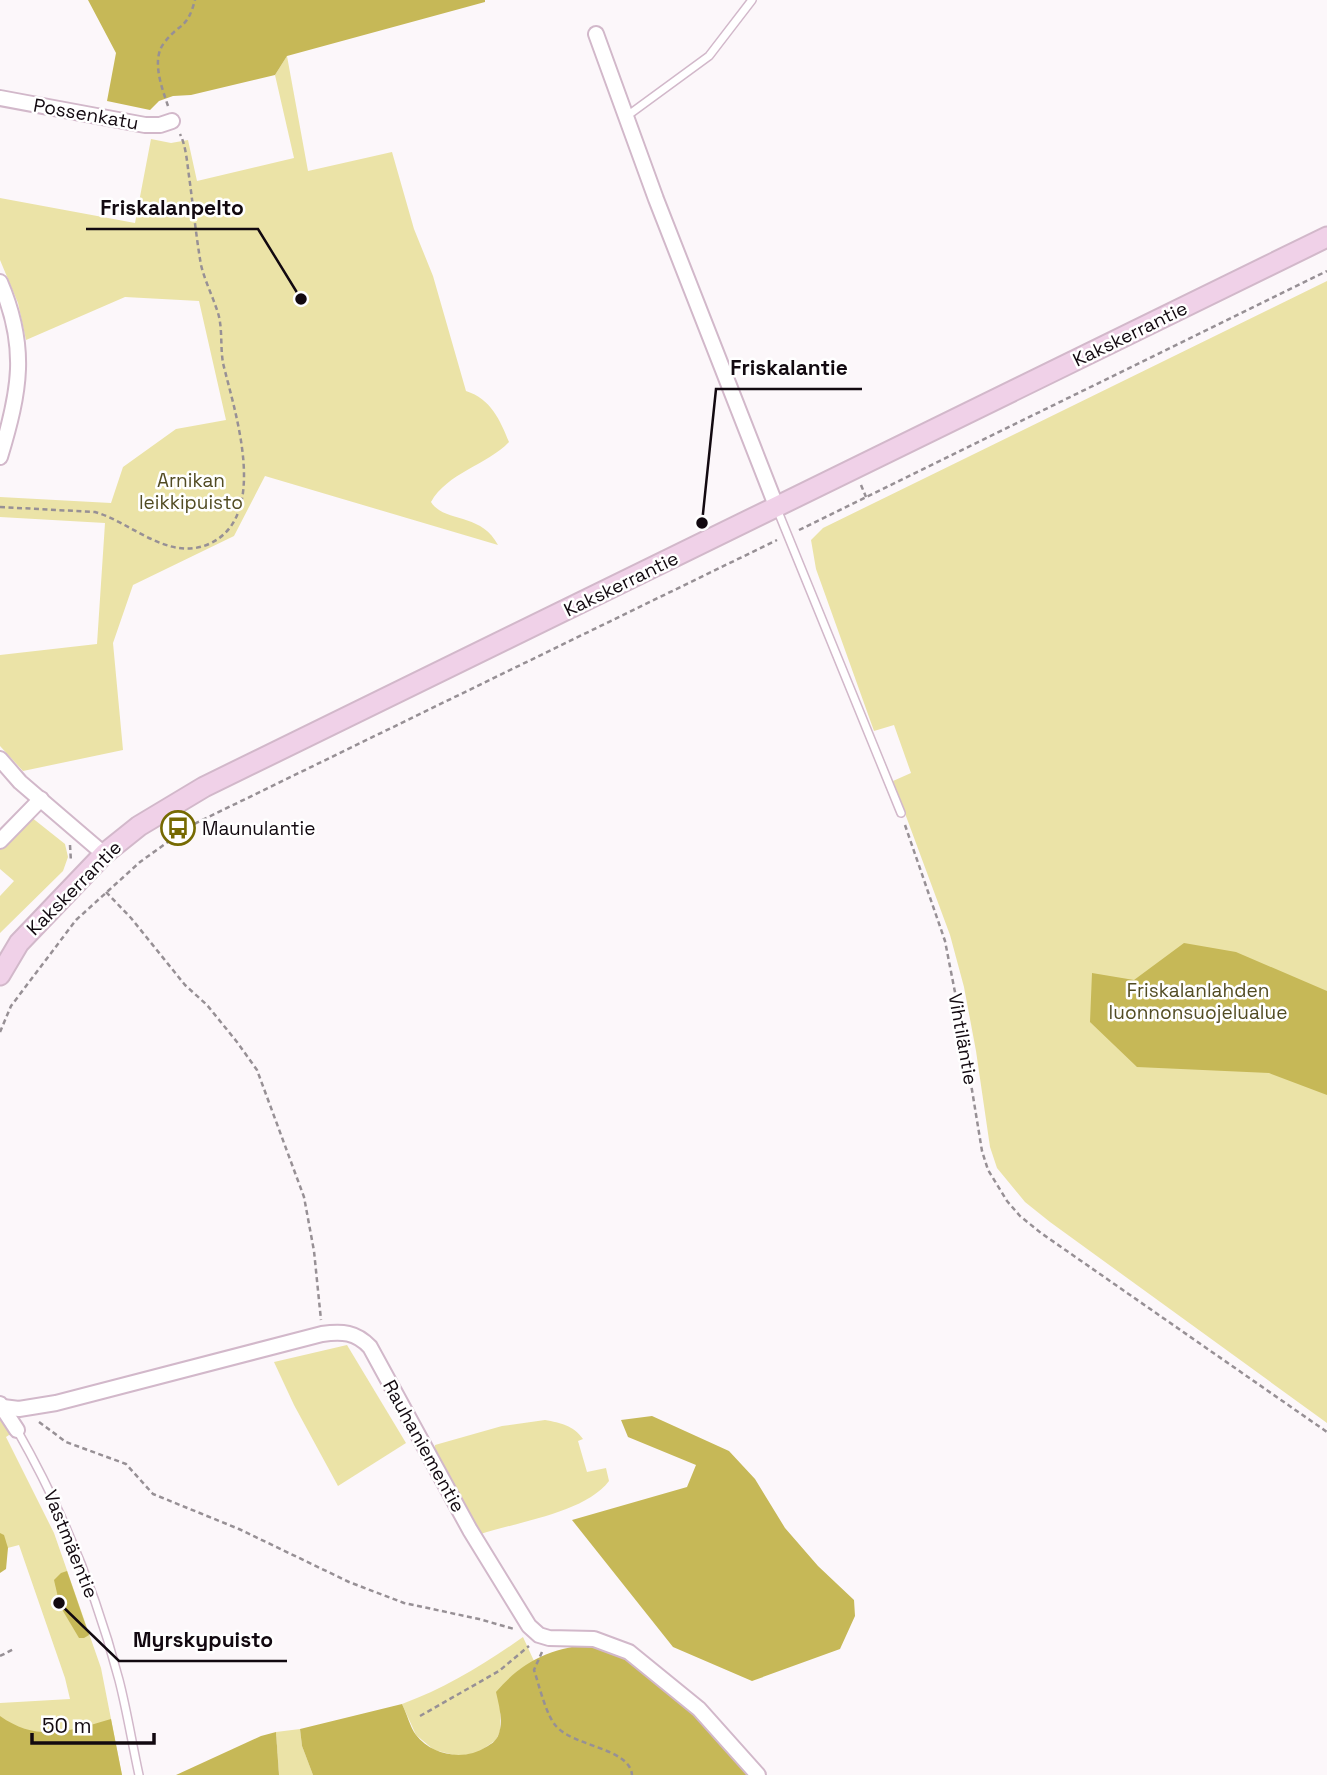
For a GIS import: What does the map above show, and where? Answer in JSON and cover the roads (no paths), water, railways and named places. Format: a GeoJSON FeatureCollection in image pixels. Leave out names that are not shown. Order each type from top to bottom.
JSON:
{"type":"FeatureCollection","features":[{"type":"Feature","properties":{"kind":"main road","name":"Kakskerrantie"},"geometry":{"type":"LineString","coordinates":[[0,975],[19,943],[104,854],[139,827],[204,787],[1327,237]]}},
{"type":"Feature","properties":{"kind":"street"},"geometry":{"type":"LineString","coordinates":[[596,34],[656,199],[777,508]]}},
{"type":"Feature","properties":{"kind":"street","name":"Possenkatu"},"geometry":{"type":"LineString","coordinates":[[0,98],[145,125],[160,125],[172,121]]}},
{"type":"Feature","properties":{"kind":"street"},"geometry":{"type":"LineString","coordinates":[[0,282],[14,319],[18,355],[17,395],[0,457]]}},
{"type":"Feature","properties":{"kind":"street"},"geometry":{"type":"LineString","coordinates":[[0,759],[20,782],[104,854]]}},
{"type":"Feature","properties":{"kind":"street"},"geometry":{"type":"LineString","coordinates":[[0,841],[41,799]]}},
{"type":"Feature","properties":{"kind":"street","name":"Rauhaniementie"},"geometry":{"type":"LineString","coordinates":[[1,1406],[19,1409],[56,1403],[322,1334],[347,1332],[361,1338],[370,1347],[470,1530],[539,1633],[594,1639],[629,1652],[699,1709],[758,1775]]}},
{"type":"Feature","properties":{"kind":"street","name":"Vastmäentie"},"geometry":{"type":"LineString","coordinates":[[1,1406],[18,1430]]}},
{"type":"Feature","properties":{"kind":"lane"},"geometry":{"type":"LineString","coordinates":[[626,117],[709,56],[752,0]]}},
{"type":"Feature","properties":{"kind":"lane"},"geometry":{"type":"LineString","coordinates":[[777,508],[901,813]]}},
{"type":"Feature","properties":{"kind":"lane","name":"Vastmäentie"},"geometry":{"type":"LineString","coordinates":[[18,1430],[46,1480],[71,1537],[102,1623],[119,1681],[139,1775]]}},
{"type":"Feature","properties":{"kind":"place","name":"Friskalanpelto"},"geometry":{"type":"Point","coordinates":[301,299]}},
{"type":"Feature","properties":{"kind":"place","name":"Friskalantie"},"geometry":{"type":"Point","coordinates":[702,523]}},
{"type":"Feature","properties":{"kind":"place","name":"Maunulantie"},"geometry":{"type":"Point","coordinates":[178,828]}},
{"type":"Feature","properties":{"kind":"place","name":"Myrskypuisto"},"geometry":{"type":"Point","coordinates":[59,1603]}},
{"type":"Feature","properties":{"kind":"park label","name":"Arnikan leikkipuisto"},"geometry":{"type":"Point","coordinates":[191,491]}},
{"type":"Feature","properties":{"kind":"park label","name":"Friskalanlahden luonnonsuojelualue"},"geometry":{"type":"Point","coordinates":[1198,1001]}}]}
